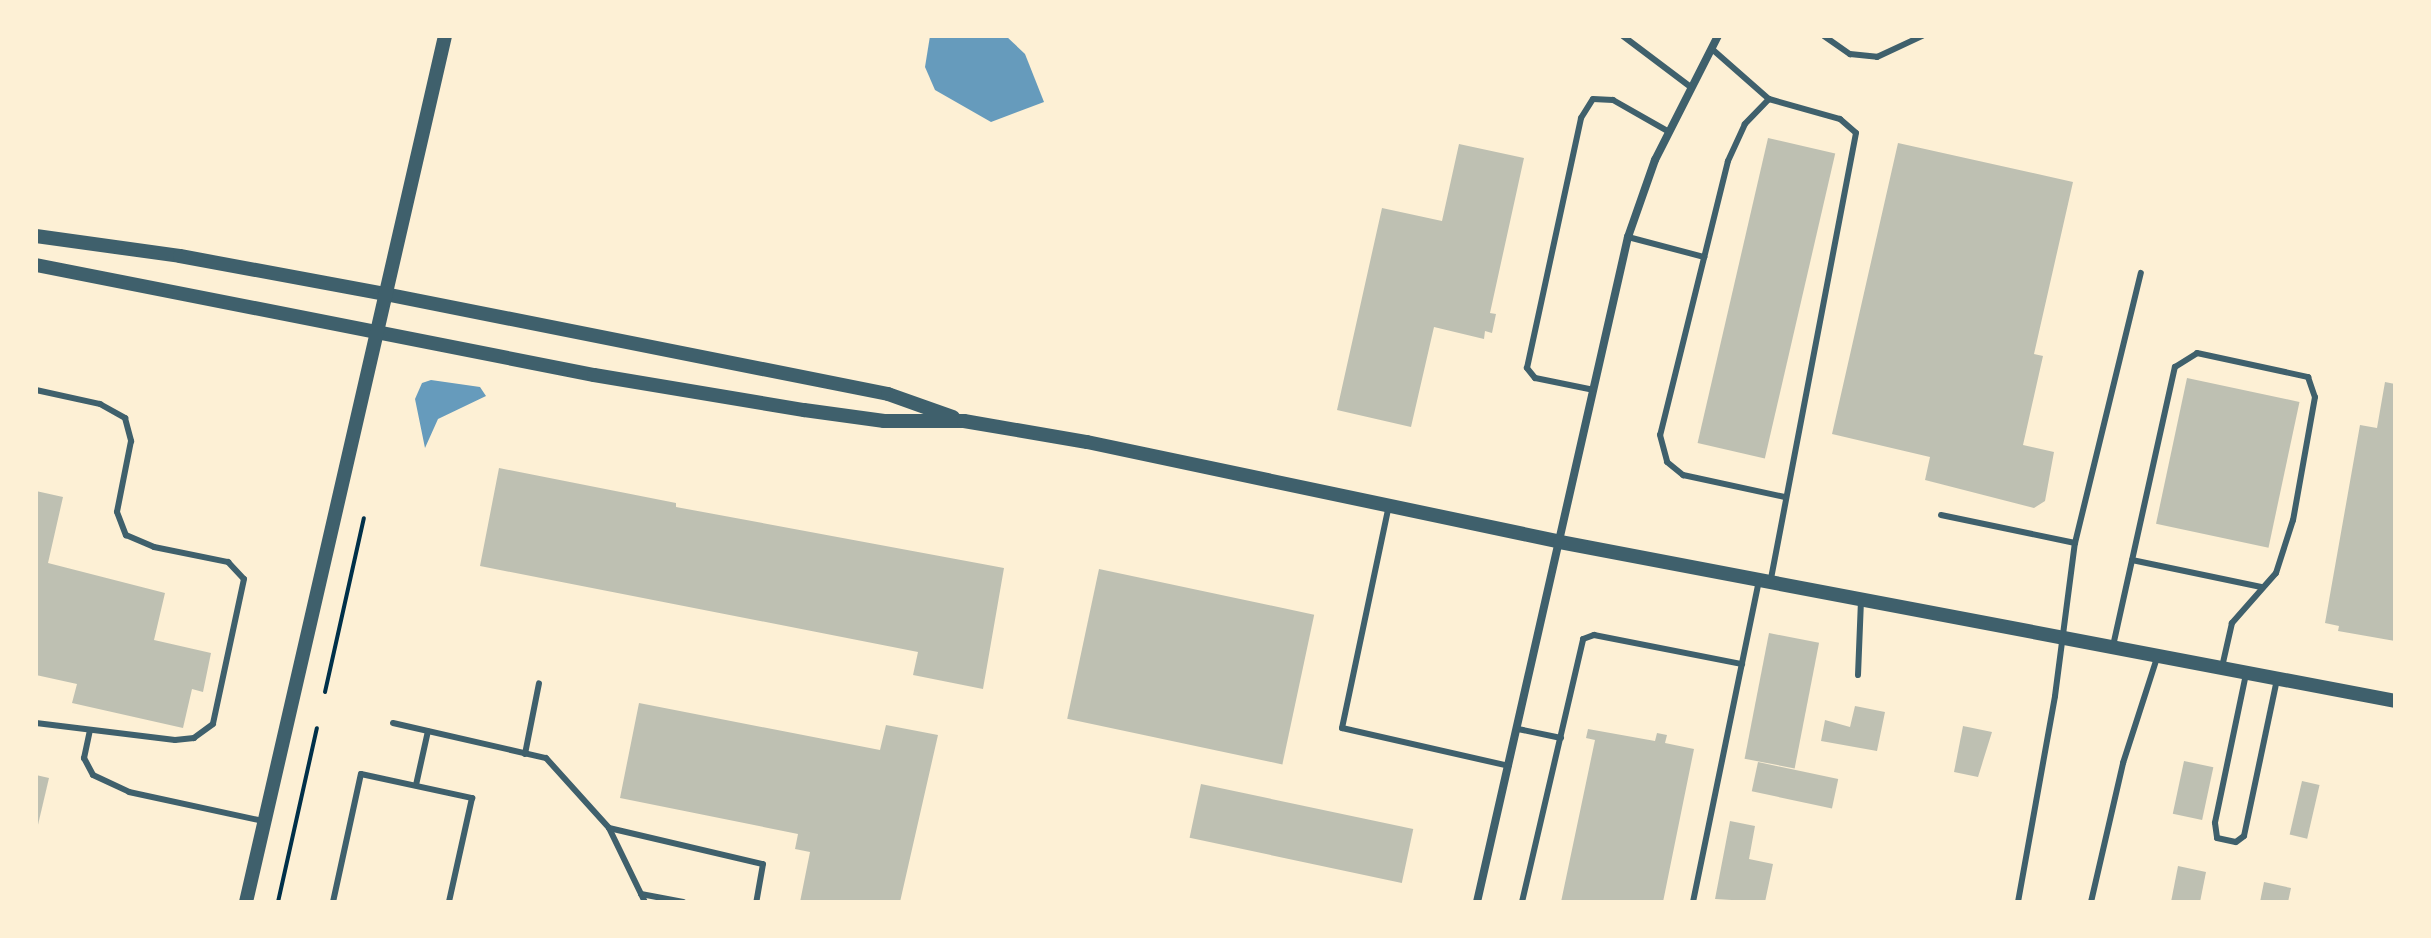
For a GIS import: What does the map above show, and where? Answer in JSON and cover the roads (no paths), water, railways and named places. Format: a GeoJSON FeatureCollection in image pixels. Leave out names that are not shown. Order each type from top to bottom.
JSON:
{"type":"FeatureCollection","features":[{"type":"Feature","properties":{"kind":"street"},"geometry":{"type":"LineString","coordinates":[[246,902],[445,36]]}},
{"type":"Feature","properties":{"kind":"street"},"geometry":{"type":"LineString","coordinates":[[1477,902],[1628,237],[1669,132],[1718,36]]}},
{"type":"Feature","properties":{"kind":"street"},"geometry":{"type":"LineString","coordinates":[[36,236],[180,256],[385,294],[888,394],[964,421],[1560,542],[2395,701]]}},
{"type":"Feature","properties":{"kind":"street"},"geometry":{"type":"LineString","coordinates":[[36,265],[804,410],[884,421],[964,421]]}},
{"type":"Feature","properties":{"kind":"lane"},"geometry":{"type":"LineString","coordinates":[[1623,36],[1692,88]]}},
{"type":"Feature","properties":{"kind":"lane"},"geometry":{"type":"LineString","coordinates":[[1824,36],[1850,54],[1877,57],[1922,36]]}},
{"type":"Feature","properties":{"kind":"lane"},"geometry":{"type":"LineString","coordinates":[[1693,902],[1742,664],[1785,497],[1856,133],[1840,119],[1769,99],[1712,49]]}},
{"type":"Feature","properties":{"kind":"lane"},"geometry":{"type":"LineString","coordinates":[[1594,390],[1535,378],[1527,368],[1581,118],[1593,99],[1613,100],[1669,132]]}},
{"type":"Feature","properties":{"kind":"lane"},"geometry":{"type":"LineString","coordinates":[[1769,99],[1745,124],[1728,161],[1660,435],[1667,462],[1683,475],[1785,497]]}},
{"type":"Feature","properties":{"kind":"lane"},"geometry":{"type":"LineString","coordinates":[[1628,237],[1704,257]]}},
{"type":"Feature","properties":{"kind":"lane"},"geometry":{"type":"LineString","coordinates":[[2018,902],[2055,696],[2059,639],[2075,543],[2141,273]]}},
{"type":"Feature","properties":{"kind":"lane"},"geometry":{"type":"LineString","coordinates":[[2113,649],[2175,367],[2197,353],[2308,377],[2314,384],[2293,520],[2276,573],[2232,623],[2221,669]]}},
{"type":"Feature","properties":{"kind":"lane"},"geometry":{"type":"LineString","coordinates":[[36,390],[100,404],[125,418],[131,441],[117,512],[126,535],[154,547],[228,562],[244,579],[213,724],[194,738],[175,740],[36,723]]}},
{"type":"Feature","properties":{"kind":"lane"},"geometry":{"type":"LineString","coordinates":[[1389,505],[1342,728],[1509,766]]}},
{"type":"Feature","properties":{"kind":"lane"},"geometry":{"type":"LineString","coordinates":[[1941,515],[2075,543]]}},
{"type":"Feature","properties":{"kind":"lane"},"geometry":{"type":"LineString","coordinates":[[2132,560],[2262,587]]}},
{"type":"Feature","properties":{"kind":"lane"},"geometry":{"type":"LineString","coordinates":[[1858,675],[1861,600]]}},
{"type":"Feature","properties":{"kind":"lane"},"geometry":{"type":"LineString","coordinates":[[1522,902],[1583,639],[1594,635],[1742,664]]}},
{"type":"Feature","properties":{"kind":"lane"},"geometry":{"type":"LineString","coordinates":[[2091,902],[2123,763],[2157,658]]}},
{"type":"Feature","properties":{"kind":"lane"},"geometry":{"type":"LineString","coordinates":[[2246,674],[2213,832],[2227,840],[2244,836],[2277,680]]}},
{"type":"Feature","properties":{"kind":"lane"},"geometry":{"type":"LineString","coordinates":[[525,754],[539,683]]}},
{"type":"Feature","properties":{"kind":"lane"},"geometry":{"type":"LineString","coordinates":[[393,723],[546,758],[609,828],[643,898],[683,902]]}},
{"type":"Feature","properties":{"kind":"lane"},"geometry":{"type":"LineString","coordinates":[[1518,729],[1561,738]]}},
{"type":"Feature","properties":{"kind":"lane"},"geometry":{"type":"LineString","coordinates":[[90,730],[84,758],[93,775],[129,792],[264,821]]}},
{"type":"Feature","properties":{"kind":"lane"},"geometry":{"type":"LineString","coordinates":[[416,785],[428,731]]}},
{"type":"Feature","properties":{"kind":"lane"},"geometry":{"type":"LineString","coordinates":[[333,902],[361,774],[472,798],[449,902]]}},
{"type":"Feature","properties":{"kind":"lane"},"geometry":{"type":"LineString","coordinates":[[609,828],[763,864],[756,902]]}},
{"type":"Feature","properties":{"kind":"water"},"geometry":{"type":"Polygon","coordinates":[[[930,36],[1006,36],[1025,54],[1044,102],[991,122],[935,90],[925,67],[930,36]]]}},
{"type":"Feature","properties":{"kind":"water"},"geometry":{"type":"Polygon","coordinates":[[[431,380],[480,387],[486,396],[438,419],[425,448],[415,399],[422,383],[431,380]]]}}]}
